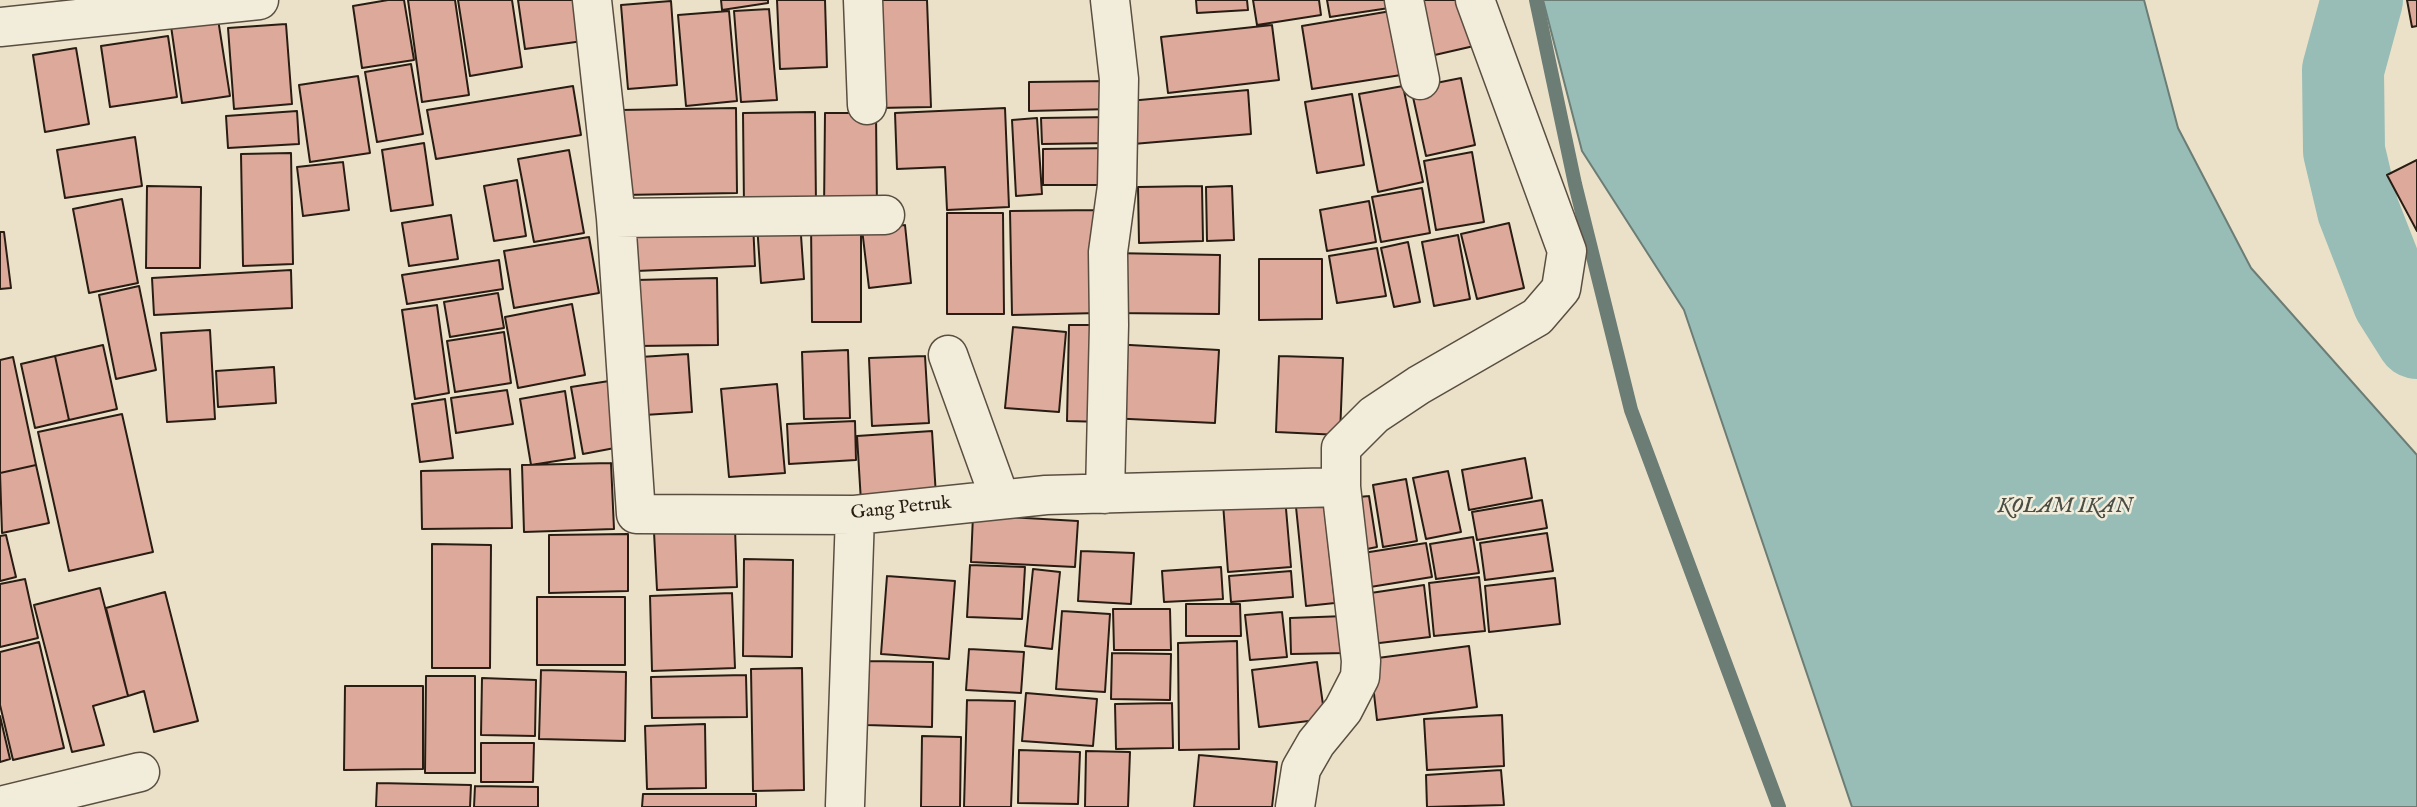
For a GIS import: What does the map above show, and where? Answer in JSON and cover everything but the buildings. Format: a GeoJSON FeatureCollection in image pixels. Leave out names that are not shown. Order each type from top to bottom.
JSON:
{"type":"FeatureCollection","features":[{"type":"Feature","properties":{"kind":"street"},"geometry":{"type":"LineString","coordinates":[[0,27],[259,0]]}},
{"type":"Feature","properties":{"kind":"street","name":"Gang Petruk"},"geometry":{"type":"LineString","coordinates":[[592,0],[616,218],[636,514],[855,515],[1000,499],[1340,486]]}},
{"type":"Feature","properties":{"kind":"street"},"geometry":{"type":"LineString","coordinates":[[863,0],[867,105]]}},
{"type":"Feature","properties":{"kind":"street"},"geometry":{"type":"LineString","coordinates":[[1105,494],[1108,252],[1117,186],[1119,79],[1110,0]]}},
{"type":"Feature","properties":{"kind":"street"},"geometry":{"type":"LineString","coordinates":[[1404,0],[1420,80]]}},
{"type":"Feature","properties":{"kind":"street"},"geometry":{"type":"LineString","coordinates":[[1295,807],[1301,769],[1316,743],[1343,710],[1360,677],[1361,661],[1340,486],[1341,449],[1374,415],[1419,385],[1537,317],[1561,289],[1567,251],[1475,0]]}},
{"type":"Feature","properties":{"kind":"street"},"geometry":{"type":"LineString","coordinates":[[616,218],[885,215]]}},
{"type":"Feature","properties":{"kind":"street"},"geometry":{"type":"LineString","coordinates":[[948,355],[1000,499]]}},
{"type":"Feature","properties":{"kind":"street"},"geometry":{"type":"LineString","coordinates":[[845,805],[855,515]]}},
{"type":"Feature","properties":{"kind":"street"},"geometry":{"type":"LineString","coordinates":[[0,806],[140,772]]}},
{"type":"Feature","properties":{"kind":"water","name":"KOLAM IKAN"},"geometry":{"type":"Polygon","coordinates":[[[1543,0],[2144,0],[2178,128],[2251,268],[2417,455],[2417,807],[1852,807],[1684,310],[1582,151],[1543,0]]]}},
{"type":"Feature","properties":{"kind":"waterway"},"geometry":{"type":"LineString","coordinates":[[1536,0],[1575,184],[1631,410],[1779,807]]}},
{"type":"Feature","properties":{"kind":"waterway"},"geometry":{"type":"LineString","coordinates":[[2362,0],[2343,70],[2344,151],[2358,210],[2393,300],[2417,338]]}}]}
